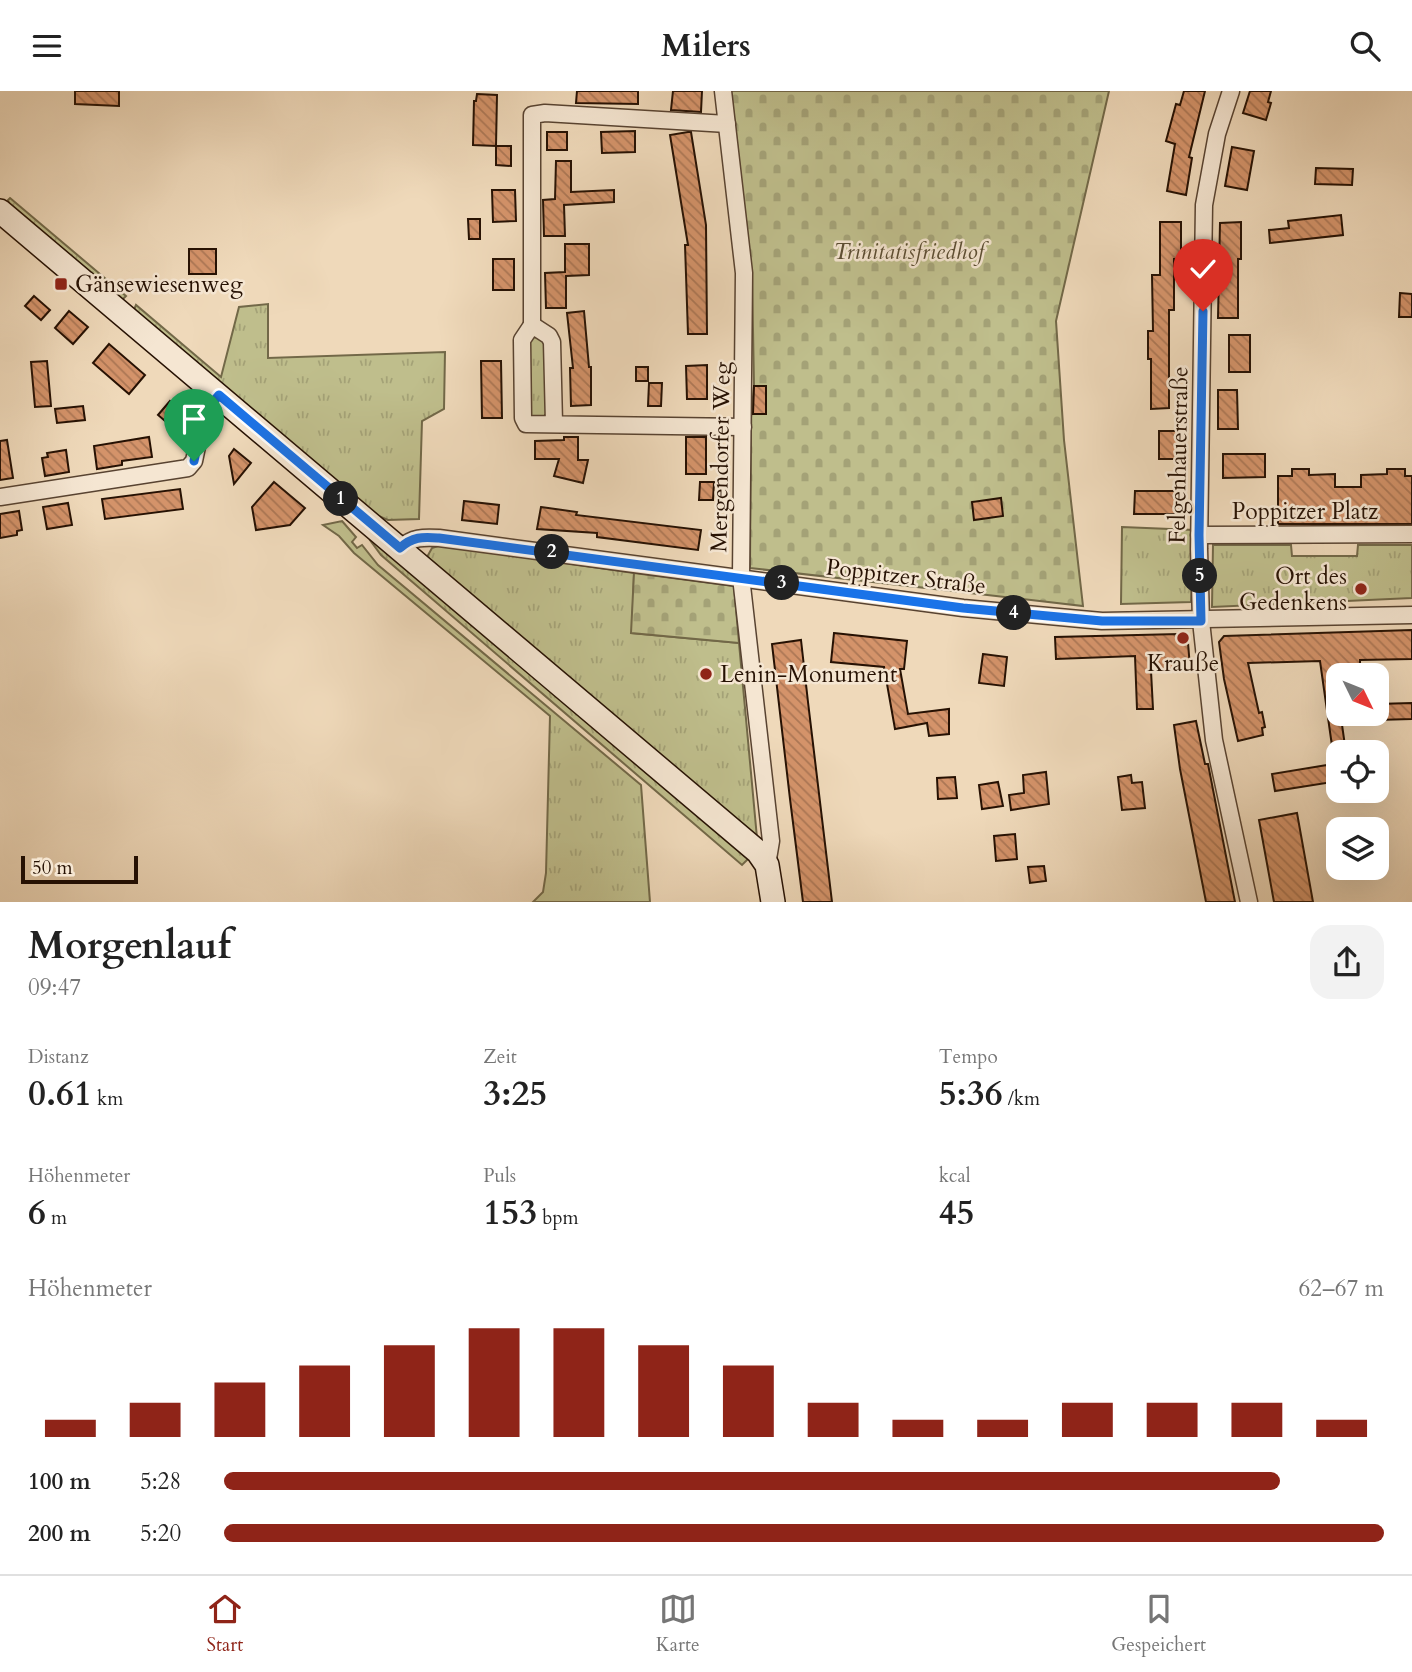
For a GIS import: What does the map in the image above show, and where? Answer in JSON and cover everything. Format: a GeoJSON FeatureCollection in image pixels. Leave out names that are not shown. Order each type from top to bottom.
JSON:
{"type":"FeatureCollection","features":[{"type":"Feature","properties":{"kind":"main road"},"geometry":{"type":"LineString","coordinates":[[0,211],[758,852],[767,865],[773,902]]}},
{"type":"Feature","properties":{"kind":"street","name":"Mergendorfer Weg"},"geometry":{"type":"LineString","coordinates":[[723,91],[744,273],[741,577],[771,841],[767,865]]}},
{"type":"Feature","properties":{"kind":"street","name":"Felgenhauerstraße"},"geometry":{"type":"LineString","coordinates":[[1231,91],[1217,134],[1204,205],[1199,535],[1201,621],[1214,740],[1249,902]]}},
{"type":"Feature","properties":{"kind":"street"},"geometry":{"type":"LineString","coordinates":[[727,124],[545,113],[531,115],[532,325],[522,340],[523,418],[526,423],[743,427]]}},
{"type":"Feature","properties":{"kind":"street"},"geometry":{"type":"LineString","coordinates":[[532,325],[549,336],[552,342],[554,423]]}},
{"type":"Feature","properties":{"kind":"street"},"geometry":{"type":"LineString","coordinates":[[0,497],[188,468],[194,461],[204,413],[219,395]]}},
{"type":"Feature","properties":{"kind":"street","name":"Poppitzer Platz"},"geometry":{"type":"LineString","coordinates":[[1199,535],[1412,534]]}},
{"type":"Feature","properties":{"kind":"street","name":"Poppitzer Straße"},"geometry":{"type":"LineString","coordinates":[[400,548],[409,540],[421,537],[439,538],[963,608],[1102,621],[1412,615]]}},
{"type":"Feature","properties":{"kind":"green space","name":"Trinitatisfriedhof"},"geometry":{"type":"Polygon","coordinates":[[[731,91],[1109,91],[1056,321],[1064,440],[1083,606],[750,568],[751,419],[754,386],[752,274],[731,91]]]}},
{"type":"Feature","properties":{"kind":"green space"},"geometry":{"type":"Polygon","coordinates":[[[10,198],[126,296],[120,302],[10,208],[10,198]]]}},
{"type":"Feature","properties":{"kind":"green space"},"geometry":{"type":"Polygon","coordinates":[[[268,304],[268,358],[445,352],[444,409],[422,421],[419,519],[388,520],[374,514],[133,312],[136,305],[221,377],[239,307],[268,304]]]}},
{"type":"Feature","properties":{"kind":"green space"},"geometry":{"type":"Polygon","coordinates":[[[533,337],[545,341],[547,413],[544,417],[529,417],[529,339],[533,337]]]}},
{"type":"Feature","properties":{"kind":"green space"},"geometry":{"type":"Polygon","coordinates":[[[342,521],[356,537],[352,542],[357,548],[362,545],[378,565],[641,785],[650,902],[533,902],[543,892],[546,873],[550,716],[323,525],[342,521]]]}},
{"type":"Feature","properties":{"kind":"green space"},"geometry":{"type":"Polygon","coordinates":[[[1122,527],[1194,530],[1191,602],[1121,604],[1122,527]]]}},
{"type":"Feature","properties":{"kind":"green space"},"geometry":{"type":"Polygon","coordinates":[[[374,536],[750,857],[742,865],[381,555],[370,540],[374,536]]]}},
{"type":"Feature","properties":{"kind":"green space"},"geometry":{"type":"Polygon","coordinates":[[[441,545],[634,573],[632,633],[739,643],[757,838],[427,557],[432,548],[441,545]]]}},
{"type":"Feature","properties":{"kind":"green space"},"geometry":{"type":"Polygon","coordinates":[[[1213,545],[1291,545],[1292,556],[1357,556],[1358,545],[1412,545],[1412,598],[1212,607],[1213,545]]]}},
{"type":"Feature","properties":{"kind":"green space"},"geometry":{"type":"Polygon","coordinates":[[[634,573],[734,586],[739,643],[631,633],[634,573]]]}},
{"type":"Feature","properties":{"kind":"building"},"geometry":{"type":"Polygon","coordinates":[[[75,91],[119,91],[119,106],[75,104],[75,91]]]}},
{"type":"Feature","properties":{"kind":"building"},"geometry":{"type":"Polygon","coordinates":[[[577,91],[638,91],[638,104],[576,103],[577,91]]]}},
{"type":"Feature","properties":{"kind":"building"},"geometry":{"type":"Polygon","coordinates":[[[673,91],[702,91],[701,112],[671,110],[673,91]]]}},
{"type":"Feature","properties":{"kind":"building"},"geometry":{"type":"Polygon","coordinates":[[[1184,91],[1205,91],[1189,157],[1192,158],[1186,195],[1167,191],[1175,144],[1166,141],[1176,104],[1180,105],[1184,91]]]}},
{"type":"Feature","properties":{"kind":"building"},"geometry":{"type":"Polygon","coordinates":[[[1250,91],[1271,91],[1266,120],[1243,113],[1250,91]]]}},
{"type":"Feature","properties":{"kind":"building"},"geometry":{"type":"Polygon","coordinates":[[[477,94],[497,95],[496,146],[473,145],[474,101],[477,94]]]}},
{"type":"Feature","properties":{"kind":"building"},"geometry":{"type":"Polygon","coordinates":[[[635,131],[635,152],[602,153],[601,132],[635,131]]]}},
{"type":"Feature","properties":{"kind":"building"},"geometry":{"type":"Polygon","coordinates":[[[547,132],[567,132],[567,150],[547,150],[547,132]]]}},
{"type":"Feature","properties":{"kind":"building"},"geometry":{"type":"Polygon","coordinates":[[[691,132],[706,225],[707,334],[688,334],[685,245],[688,245],[670,135],[691,132]]]}},
{"type":"Feature","properties":{"kind":"building"},"geometry":{"type":"Polygon","coordinates":[[[496,146],[511,146],[511,166],[496,165],[496,146]]]}},
{"type":"Feature","properties":{"kind":"building"},"geometry":{"type":"Polygon","coordinates":[[[1232,147],[1254,151],[1247,190],[1225,186],[1232,147]]]}},
{"type":"Feature","properties":{"kind":"building"},"geometry":{"type":"Polygon","coordinates":[[[556,161],[571,161],[571,192],[614,190],[614,202],[564,205],[565,236],[544,236],[543,200],[555,199],[556,161]]]}},
{"type":"Feature","properties":{"kind":"building"},"geometry":{"type":"Polygon","coordinates":[[[1316,168],[1353,169],[1352,185],[1315,184],[1316,168]]]}},
{"type":"Feature","properties":{"kind":"building"},"geometry":{"type":"Polygon","coordinates":[[[492,190],[515,190],[516,221],[493,222],[492,190]]]}},
{"type":"Feature","properties":{"kind":"building"},"geometry":{"type":"Polygon","coordinates":[[[1341,215],[1343,235],[1270,243],[1269,230],[1289,228],[1288,221],[1341,215]]]}},
{"type":"Feature","properties":{"kind":"building"},"geometry":{"type":"Polygon","coordinates":[[[468,219],[480,219],[480,239],[469,239],[468,219]]]}},
{"type":"Feature","properties":{"kind":"building"},"geometry":{"type":"Polygon","coordinates":[[[1160,222],[1181,222],[1181,259],[1174,259],[1174,310],[1169,310],[1169,408],[1151,409],[1148,331],[1153,331],[1152,275],[1160,275],[1160,222]]]}},
{"type":"Feature","properties":{"kind":"building"},"geometry":{"type":"Polygon","coordinates":[[[1241,222],[1238,318],[1218,318],[1220,223],[1241,222]]]}},
{"type":"Feature","properties":{"kind":"building"},"geometry":{"type":"Polygon","coordinates":[[[565,244],[589,244],[589,275],[566,276],[566,308],[546,308],[545,273],[565,272],[565,244]]]}},
{"type":"Feature","properties":{"kind":"building"},"geometry":{"type":"Polygon","coordinates":[[[189,249],[216,249],[216,274],[189,274],[189,249]]]}},
{"type":"Feature","properties":{"kind":"building"},"geometry":{"type":"Polygon","coordinates":[[[493,259],[514,259],[514,290],[493,290],[493,259]]]}},
{"type":"Feature","properties":{"kind":"building"},"geometry":{"type":"Polygon","coordinates":[[[1400,293],[1412,294],[1412,317],[1399,317],[1400,293]]]}},
{"type":"Feature","properties":{"kind":"building"},"geometry":{"type":"Polygon","coordinates":[[[34,296],[50,310],[41,320],[25,306],[34,296]]]}},
{"type":"Feature","properties":{"kind":"building"},"geometry":{"type":"Polygon","coordinates":[[[69,311],[88,327],[73,344],[55,328],[69,311]]]}},
{"type":"Feature","properties":{"kind":"building"},"geometry":{"type":"Polygon","coordinates":[[[584,311],[591,367],[591,405],[571,406],[570,368],[573,368],[567,313],[584,311]]]}},
{"type":"Feature","properties":{"kind":"building"},"geometry":{"type":"Polygon","coordinates":[[[1229,335],[1250,335],[1250,372],[1229,372],[1229,335]]]}},
{"type":"Feature","properties":{"kind":"building"},"geometry":{"type":"Polygon","coordinates":[[[109,344],[145,375],[129,394],[93,363],[109,344]]]}},
{"type":"Feature","properties":{"kind":"building"},"geometry":{"type":"Polygon","coordinates":[[[47,361],[51,406],[35,407],[31,362],[47,361]]]}},
{"type":"Feature","properties":{"kind":"building"},"geometry":{"type":"Polygon","coordinates":[[[481,361],[501,361],[502,418],[482,418],[481,361]]]}},
{"type":"Feature","properties":{"kind":"building"},"geometry":{"type":"Polygon","coordinates":[[[707,365],[707,399],[687,399],[686,366],[707,365]]]}},
{"type":"Feature","properties":{"kind":"building"},"geometry":{"type":"Polygon","coordinates":[[[636,367],[648,367],[648,381],[636,381],[636,367]]]}},
{"type":"Feature","properties":{"kind":"building"},"geometry":{"type":"Polygon","coordinates":[[[649,383],[662,383],[661,406],[648,406],[649,383]]]}},
{"type":"Feature","properties":{"kind":"building"},"geometry":{"type":"Polygon","coordinates":[[[754,386],[766,386],[766,414],[753,414],[754,386]]]}},
{"type":"Feature","properties":{"kind":"building"},"geometry":{"type":"Polygon","coordinates":[[[1218,390],[1237,390],[1238,429],[1218,429],[1218,390]]]}},
{"type":"Feature","properties":{"kind":"building"},"geometry":{"type":"Polygon","coordinates":[[[170,401],[189,417],[177,431],[158,415],[170,401]]]}},
{"type":"Feature","properties":{"kind":"building"},"geometry":{"type":"Polygon","coordinates":[[[83,406],[85,420],[57,423],[55,409],[83,406]]]}},
{"type":"Feature","properties":{"kind":"building"},"geometry":{"type":"Polygon","coordinates":[[[1159,431],[1178,431],[1178,459],[1159,459],[1159,431]]]}},
{"type":"Feature","properties":{"kind":"building"},"geometry":{"type":"Polygon","coordinates":[[[149,437],[152,457],[122,461],[122,465],[97,469],[94,446],[149,437]]]}},
{"type":"Feature","properties":{"kind":"building"},"geometry":{"type":"Polygon","coordinates":[[[564,437],[578,437],[578,460],[588,460],[583,483],[554,476],[559,459],[535,459],[535,441],[564,440],[564,437]]]}},
{"type":"Feature","properties":{"kind":"building"},"geometry":{"type":"Polygon","coordinates":[[[686,437],[706,437],[706,474],[686,474],[686,437]]]}},
{"type":"Feature","properties":{"kind":"building"},"geometry":{"type":"Polygon","coordinates":[[[7,440],[13,478],[0,480],[0,441],[7,440]]]}},
{"type":"Feature","properties":{"kind":"building"},"geometry":{"type":"Polygon","coordinates":[[[234,449],[251,463],[234,484],[229,456],[234,449]]]}},
{"type":"Feature","properties":{"kind":"building"},"geometry":{"type":"Polygon","coordinates":[[[66,450],[69,472],[45,476],[42,458],[48,457],[47,453],[66,450]]]}},
{"type":"Feature","properties":{"kind":"building"},"geometry":{"type":"Polygon","coordinates":[[[1223,454],[1265,454],[1265,477],[1223,478],[1223,454]]]}},
{"type":"Feature","properties":{"kind":"building"},"geometry":{"type":"Polygon","coordinates":[[[1292,469],[1309,469],[1309,475],[1335,474],[1335,487],[1361,487],[1361,475],[1387,474],[1387,469],[1405,469],[1405,476],[1412,476],[1412,524],[1278,524],[1278,476],[1292,476],[1292,469]]]}},
{"type":"Feature","properties":{"kind":"building"},"geometry":{"type":"Polygon","coordinates":[[[274,482],[305,508],[290,525],[256,530],[252,507],[274,482]]]}},
{"type":"Feature","properties":{"kind":"building"},"geometry":{"type":"Polygon","coordinates":[[[700,482],[714,482],[713,500],[699,500],[700,482]]]}},
{"type":"Feature","properties":{"kind":"building"},"geometry":{"type":"Polygon","coordinates":[[[180,489],[183,509],[105,519],[102,499],[180,489]]]}},
{"type":"Feature","properties":{"kind":"building"},"geometry":{"type":"Polygon","coordinates":[[[1135,491],[1182,491],[1182,514],[1134,514],[1135,491]]]}},
{"type":"Feature","properties":{"kind":"building"},"geometry":{"type":"Polygon","coordinates":[[[1001,498],[1003,516],[974,520],[972,502],[1001,498]]]}},
{"type":"Feature","properties":{"kind":"building"},"geometry":{"type":"Polygon","coordinates":[[[464,501],[499,505],[497,524],[462,520],[464,501]]]}},
{"type":"Feature","properties":{"kind":"building"},"geometry":{"type":"Polygon","coordinates":[[[68,503],[72,525],[47,529],[43,507],[68,503]]]}},
{"type":"Feature","properties":{"kind":"building"},"geometry":{"type":"Polygon","coordinates":[[[541,507],[577,512],[576,515],[701,530],[698,550],[597,537],[597,533],[537,529],[541,507]]]}},
{"type":"Feature","properties":{"kind":"building"},"geometry":{"type":"Polygon","coordinates":[[[19,511],[22,530],[17,531],[17,535],[0,538],[0,514],[19,511]]]}},
{"type":"Feature","properties":{"kind":"building"},"geometry":{"type":"Polygon","coordinates":[[[1412,630],[1412,659],[1326,663],[1326,703],[1320,661],[1248,663],[1259,713],[1262,712],[1265,727],[1262,728],[1263,735],[1238,741],[1219,642],[1224,636],[1412,630]]]}},
{"type":"Feature","properties":{"kind":"building"},"geometry":{"type":"Polygon","coordinates":[[[834,633],[907,641],[904,669],[900,669],[908,714],[949,709],[949,734],[929,736],[927,723],[895,729],[884,667],[831,662],[834,633]]]}},
{"type":"Feature","properties":{"kind":"building"},"geometry":{"type":"Polygon","coordinates":[[[1179,634],[1188,643],[1190,667],[1151,671],[1153,709],[1137,709],[1135,656],[1056,659],[1055,637],[1179,634]]]}},
{"type":"Feature","properties":{"kind":"building"},"geometry":{"type":"Polygon","coordinates":[[[801,640],[832,902],[803,902],[790,799],[772,644],[801,640]]]}},
{"type":"Feature","properties":{"kind":"building"},"geometry":{"type":"Polygon","coordinates":[[[983,654],[1007,657],[1004,686],[979,683],[983,654]]]}},
{"type":"Feature","properties":{"kind":"building"},"geometry":{"type":"Polygon","coordinates":[[[1412,703],[1412,719],[1390,720],[1390,704],[1412,703]]]}},
{"type":"Feature","properties":{"kind":"building"},"geometry":{"type":"Polygon","coordinates":[[[1196,721],[1205,764],[1208,764],[1235,902],[1206,902],[1174,725],[1196,721]]]}},
{"type":"Feature","properties":{"kind":"building"},"geometry":{"type":"Polygon","coordinates":[[[1329,726],[1342,726],[1344,740],[1331,740],[1329,726]]]}},
{"type":"Feature","properties":{"kind":"building"},"geometry":{"type":"Polygon","coordinates":[[[1326,765],[1326,783],[1275,791],[1272,774],[1326,765]]]}},
{"type":"Feature","properties":{"kind":"building"},"geometry":{"type":"Polygon","coordinates":[[[1046,772],[1049,804],[1011,810],[1009,795],[1024,793],[1023,775],[1046,772]]]}},
{"type":"Feature","properties":{"kind":"building"},"geometry":{"type":"Polygon","coordinates":[[[1131,775],[1132,783],[1142,782],[1145,808],[1122,810],[1118,777],[1131,775]]]}},
{"type":"Feature","properties":{"kind":"building"},"geometry":{"type":"Polygon","coordinates":[[[955,777],[957,798],[938,799],[937,778],[955,777]]]}},
{"type":"Feature","properties":{"kind":"building"},"geometry":{"type":"Polygon","coordinates":[[[998,782],[1003,806],[982,809],[979,785],[998,782]]]}},
{"type":"Feature","properties":{"kind":"building"},"geometry":{"type":"Polygon","coordinates":[[[1297,813],[1313,902],[1274,902],[1259,820],[1297,813]]]}},
{"type":"Feature","properties":{"kind":"building"},"geometry":{"type":"Polygon","coordinates":[[[1015,834],[1017,859],[996,861],[994,836],[1015,834]]]}},
{"type":"Feature","properties":{"kind":"building"},"geometry":{"type":"Polygon","coordinates":[[[1044,866],[1046,881],[1030,883],[1028,867],[1044,866]]]}},
{"type":"Feature","properties":{"kind":"place","name":"Gänsewiesenweg"},"geometry":{"type":"Point","coordinates":[61,284]}},
{"type":"Feature","properties":{"kind":"place","name":"Ort des Gedenkens"},"geometry":{"type":"Point","coordinates":[1361,589]}},
{"type":"Feature","properties":{"kind":"place","name":"Krauße"},"geometry":{"type":"Point","coordinates":[1183,638]}},
{"type":"Feature","properties":{"kind":"place","name":"Lenin-Monument"},"geometry":{"type":"Point","coordinates":[706,674]}},
{"type":"Feature","properties":{"kind":"route"},"geometry":{"type":"LineString","coordinates":[[194,461],[204,413],[219,395],[400,548],[409,540],[421,537],[439,538],[963,608],[1102,621],[1201,621],[1199,535],[1203,311]]}}]}
